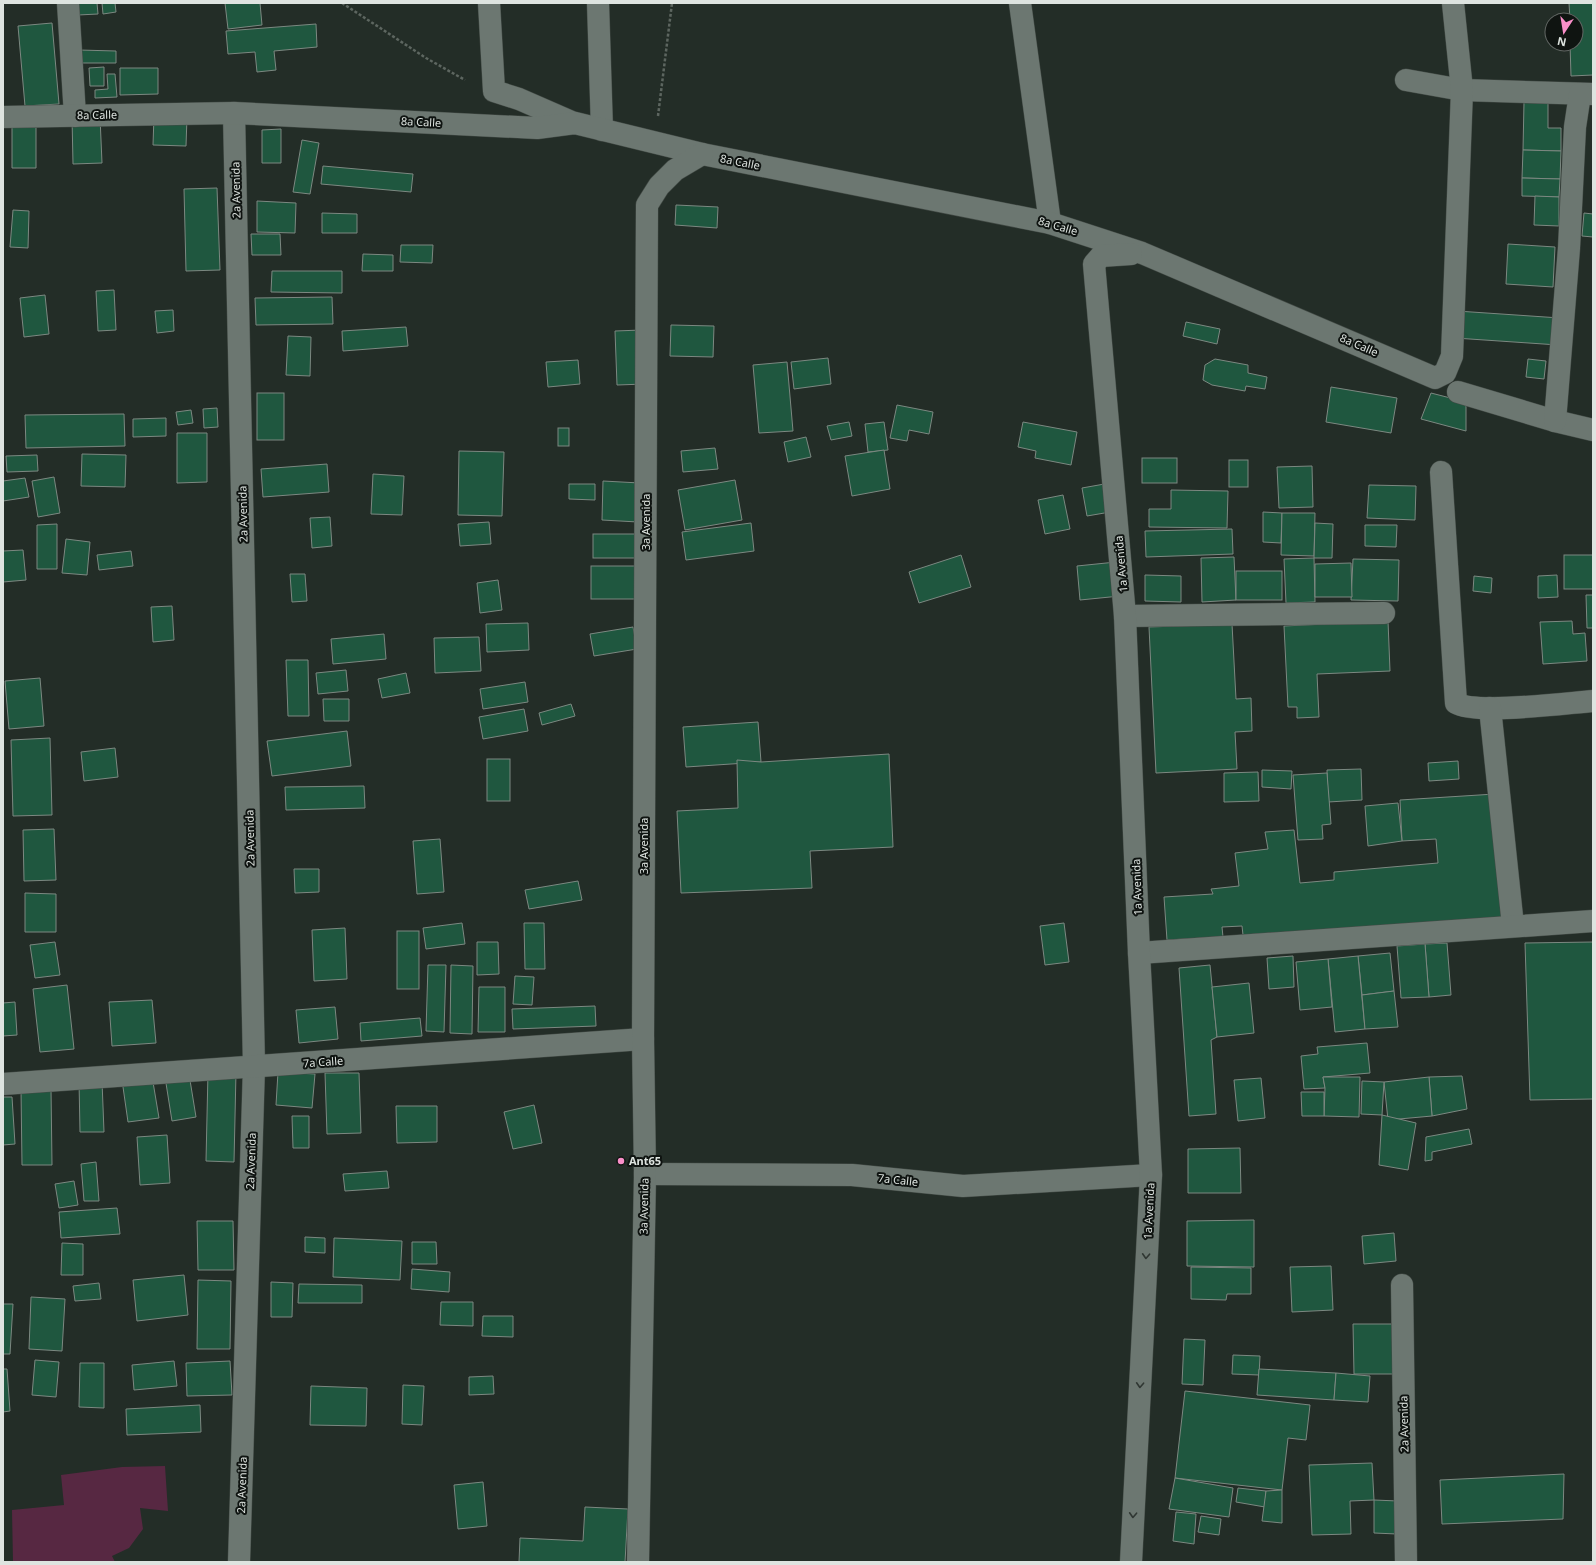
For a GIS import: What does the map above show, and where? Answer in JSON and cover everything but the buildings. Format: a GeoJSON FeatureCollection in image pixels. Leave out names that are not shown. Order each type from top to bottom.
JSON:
{"type":"FeatureCollection","features":[{"type":"Feature","properties":{"kind":"street"},"geometry":{"type":"LineString","coordinates":[[68,3],[74,116]]}},
{"type":"Feature","properties":{"kind":"street"},"geometry":{"type":"LineString","coordinates":[[489,3],[494,91],[519,99],[575,123]]}},
{"type":"Feature","properties":{"kind":"street"},"geometry":{"type":"LineString","coordinates":[[598,3],[602,130]]}},
{"type":"Feature","properties":{"kind":"street"},"geometry":{"type":"LineString","coordinates":[[1020,3],[1050,223]]}},
{"type":"Feature","properties":{"kind":"street"},"geometry":{"type":"LineString","coordinates":[[1453,3],[1462,90]]}},
{"type":"Feature","properties":{"kind":"street"},"geometry":{"type":"LineString","coordinates":[[1406,80],[1462,90],[1586,94],[1575,127],[1569,248],[1554,421]]}},
{"type":"Feature","properties":{"kind":"street","name":"8a Calle"},"geometry":{"type":"LineString","coordinates":[[3,117],[234,113],[537,128],[575,123],[702,154],[1050,223],[1142,253],[1435,378],[1445,373],[1452,356],[1462,90]]}},
{"type":"Feature","properties":{"kind":"street","name":"2a Avenida"},"geometry":{"type":"LineString","coordinates":[[234,113],[254,1066],[240,1562]]}},
{"type":"Feature","properties":{"kind":"street","name":"3a Avenida"},"geometry":{"type":"LineString","coordinates":[[638,1562],[645,1174],[643,1039],[648,205],[659,186],[675,170],[702,154]]}},
{"type":"Feature","properties":{"kind":"street","name":"1a Avenida"},"geometry":{"type":"LineString","coordinates":[[1131,1562],[1151,1175],[1139,953],[1125,616],[1094,264],[1101,256],[1142,253]]}},
{"type":"Feature","properties":{"kind":"street"},"geometry":{"type":"LineString","coordinates":[[1458,392],[1554,421],[1593,430]]}},
{"type":"Feature","properties":{"kind":"street"},"geometry":{"type":"LineString","coordinates":[[1442,472],[1456,703],[1465,706],[1490,708],[1593,701]]}},
{"type":"Feature","properties":{"kind":"street"},"geometry":{"type":"LineString","coordinates":[[1125,616],[1384,613]]}},
{"type":"Feature","properties":{"kind":"street"},"geometry":{"type":"LineString","coordinates":[[1490,708],[1513,926]]}},
{"type":"Feature","properties":{"kind":"street"},"geometry":{"type":"LineString","coordinates":[[1139,953],[1593,921]]}},
{"type":"Feature","properties":{"kind":"street","name":"7a Calle"},"geometry":{"type":"LineString","coordinates":[[3,1084],[643,1039]]}},
{"type":"Feature","properties":{"kind":"street","name":"7a Calle"},"geometry":{"type":"LineString","coordinates":[[645,1174],[852,1175],[963,1186],[1151,1175]]}},
{"type":"Feature","properties":{"kind":"street","name":"2a Avenida"},"geometry":{"type":"LineString","coordinates":[[1402,1285],[1406,1562]]}},
{"type":"Feature","properties":{"kind":"path"},"geometry":{"type":"LineString","coordinates":[[342,3],[426,58],[464,80],[494,91]]}},
{"type":"Feature","properties":{"kind":"path"},"geometry":{"type":"LineString","coordinates":[[654,142],[672,3]]}},
{"type":"Feature","properties":{"kind":"shaded area"},"geometry":{"type":"Polygon","coordinates":[[[165,1466],[168,1511],[140,1508],[143,1529],[129,1548],[112,1556],[115,1562],[13,1562],[12,1510],[64,1505],[61,1475],[122,1467],[165,1466]]]}},
{"type":"Feature","properties":{"kind":"place","name":"Ant65"},"geometry":{"type":"Point","coordinates":[621,1161]}}]}
